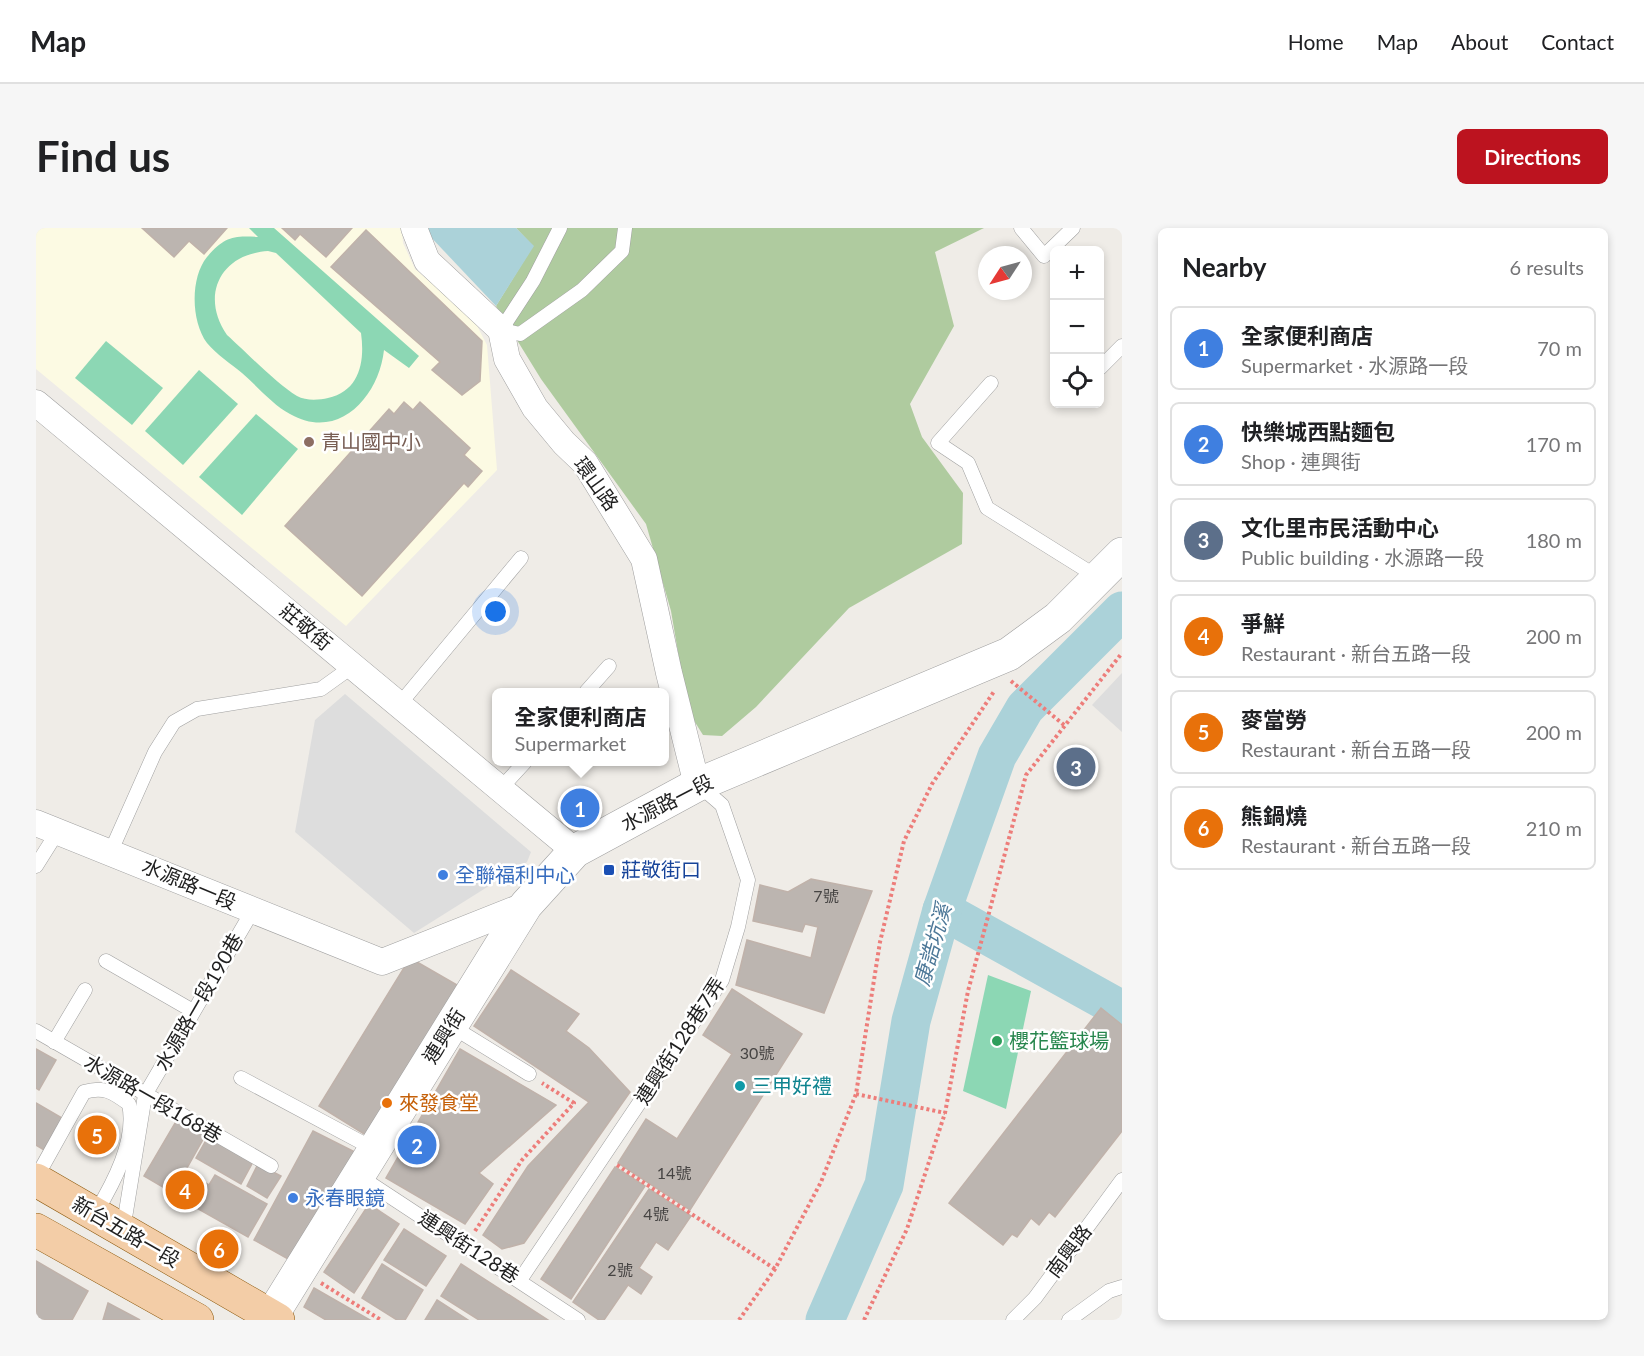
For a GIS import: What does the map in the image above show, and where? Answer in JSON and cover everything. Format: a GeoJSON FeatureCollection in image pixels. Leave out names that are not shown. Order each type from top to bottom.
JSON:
{"type":"FeatureCollection","features":[{"type":"Feature","properties":{"kind":"main road","name":"新台五路一段"},"geometry":{"type":"LineString","coordinates":[[36,1179],[273,1319]]}},
{"type":"Feature","properties":{"kind":"main road","name":"新台五路一段"},"geometry":{"type":"LineString","coordinates":[[36,1230],[197,1320]]}},
{"type":"Feature","properties":{"kind":"street"},"geometry":{"type":"LineString","coordinates":[[414,228],[427,261],[501,330]]}},
{"type":"Feature","properties":{"kind":"street","name":"環山路"},"geometry":{"type":"LineString","coordinates":[[501,330],[507,359],[535,408],[564,443],[585,463],[644,559],[669,673],[698,784]]}},
{"type":"Feature","properties":{"kind":"street","name":"莊敬街"},"geometry":{"type":"LineString","coordinates":[[36,403],[575,851]]}},
{"type":"Feature","properties":{"kind":"street","name":"水源路一段"},"geometry":{"type":"LineString","coordinates":[[47,827],[111,851],[382,963],[526,904],[575,851],[698,784],[1009,654],[1058,618],[1122,554]]}},
{"type":"Feature","properties":{"kind":"street","name":"連興街"},"geometry":{"type":"LineString","coordinates":[[273,1319],[300,1270],[526,904]]}},
{"type":"Feature","properties":{"kind":"lane"},"geometry":{"type":"LineString","coordinates":[[560,228],[533,281],[501,330],[520,334],[582,290],[622,251],[625,228]]}},
{"type":"Feature","properties":{"kind":"lane"},"geometry":{"type":"LineString","coordinates":[[1021,228],[1044,256],[1073,228]]}},
{"type":"Feature","properties":{"kind":"lane"},"geometry":{"type":"LineString","coordinates":[[1104,364],[1122,346]]}},
{"type":"Feature","properties":{"kind":"lane"},"geometry":{"type":"LineString","coordinates":[[991,383],[938,443],[968,463],[987,508],[1099,578]]}},
{"type":"Feature","properties":{"kind":"lane"},"geometry":{"type":"LineString","coordinates":[[399,705],[521,558]]}},
{"type":"Feature","properties":{"kind":"lane"},"geometry":{"type":"LineString","coordinates":[[111,851],[155,752],[174,722],[197,709],[321,688],[353,666]]}},
{"type":"Feature","properties":{"kind":"lane"},"geometry":{"type":"LineString","coordinates":[[590,688],[609,666]]}},
{"type":"Feature","properties":{"kind":"lane"},"geometry":{"type":"LineString","coordinates":[[500,789],[521,766]]}},
{"type":"Feature","properties":{"kind":"lane","name":"連興街128巷7弄"},"geometry":{"type":"LineString","coordinates":[[520,1280],[722,980],[738,927],[748,880],[722,805],[698,784]]}},
{"type":"Feature","properties":{"kind":"lane"},"geometry":{"type":"LineString","coordinates":[[36,866],[47,827]]}},
{"type":"Feature","properties":{"kind":"lane","name":"水源路一段190巷"},"geometry":{"type":"LineString","coordinates":[[145,1095],[253,910]]}},
{"type":"Feature","properties":{"kind":"lane"},"geometry":{"type":"LineString","coordinates":[[106,961],[193,1011]]}},
{"type":"Feature","properties":{"kind":"lane"},"geometry":{"type":"LineString","coordinates":[[54,1042],[85,990]]}},
{"type":"Feature","properties":{"kind":"lane"},"geometry":{"type":"LineString","coordinates":[[451,1026],[529,1074]]}},
{"type":"Feature","properties":{"kind":"lane","name":"水源路一段168巷"},"geometry":{"type":"LineString","coordinates":[[36,1031],[270,1166]]}},
{"type":"Feature","properties":{"kind":"lane","name":"連興街128巷"},"geometry":{"type":"LineString","coordinates":[[241,1078],[366,1163],[466,1246],[578,1320]]}},
{"type":"Feature","properties":{"kind":"lane"},"geometry":{"type":"LineString","coordinates":[[36,1179],[84,1092],[96,1088],[111,1090],[129,1104],[131,1114],[129,1136],[117,1168],[109,1222]]}},
{"type":"Feature","properties":{"kind":"lane"},"geometry":{"type":"LineString","coordinates":[[109,1222],[145,1095]]}},
{"type":"Feature","properties":{"kind":"lane","name":"南興路"},"geometry":{"type":"LineString","coordinates":[[1013,1320],[1035,1298],[1122,1180]]}},
{"type":"Feature","properties":{"kind":"lane"},"geometry":{"type":"LineString","coordinates":[[1069,1320],[1109,1292],[1122,1287]]}},
{"type":"Feature","properties":{"kind":"path"},"geometry":{"type":"LineString","coordinates":[[864,1320],[907,1229],[945,1113],[968,991],[1026,775],[1122,653]]}},
{"type":"Feature","properties":{"kind":"path"},"geometry":{"type":"LineString","coordinates":[[1006,676],[1064,725]]}},
{"type":"Feature","properties":{"kind":"path"},"geometry":{"type":"LineString","coordinates":[[739,1320],[775,1269],[821,1182],[856,1094],[880,942],[904,841],[932,784],[985,702],[999,685]]}},
{"type":"Feature","properties":{"kind":"path"},"geometry":{"type":"LineString","coordinates":[[466,1246],[522,1160],[574,1103],[529,1074]]}},
{"type":"Feature","properties":{"kind":"path"},"geometry":{"type":"LineString","coordinates":[[856,1094],[945,1113]]}},
{"type":"Feature","properties":{"kind":"path"},"geometry":{"type":"LineString","coordinates":[[604,1156],[775,1269]]}},
{"type":"Feature","properties":{"kind":"path"},"geometry":{"type":"LineString","coordinates":[[300,1270],[381,1320]]}},
{"type":"Feature","properties":{"kind":"shaded area","name":"青山國中小"},"geometry":{"type":"Polygon","coordinates":[[[36,228],[402,228],[403,243],[415,269],[473,318],[487,345],[497,470],[346,626],[36,369],[36,228]]]}},
{"type":"Feature","properties":{"kind":"shaded area"},"geometry":{"type":"Polygon","coordinates":[[[1122,673],[1122,732],[1092,705],[1122,673]]]}},
{"type":"Feature","properties":{"kind":"shaded area"},"geometry":{"type":"Polygon","coordinates":[[[345,694],[531,852],[527,862],[414,933],[295,832],[315,720],[345,694]]]}},
{"type":"Feature","properties":{"kind":"green space"},"geometry":{"type":"Polygon","coordinates":[[[249,228],[274,228],[419,356],[409,368],[384,350],[381,367],[365,398],[354,410],[340,418],[325,422],[308,421],[277,406],[207,343],[195,312],[195,288],[201,266],[207,257],[224,241],[242,236],[258,237],[249,228]],[[268,251],[251,254],[238,260],[227,269],[219,279],[215,292],[215,306],[219,320],[227,335],[271,376],[297,396],[317,400],[339,394],[354,382],[358,373],[362,354],[361,333],[276,253],[268,251]]]}},
{"type":"Feature","properties":{"kind":"green space"},"geometry":{"type":"Polygon","coordinates":[[[516,228],[984,228],[935,252],[954,326],[910,404],[922,437],[963,493],[962,544],[849,608],[756,707],[722,736],[703,735],[688,711],[671,611],[646,524],[541,379],[496,306],[533,246],[516,228]]]}},
{"type":"Feature","properties":{"kind":"green space"},"geometry":{"type":"Polygon","coordinates":[[[106,341],[163,388],[132,425],[75,378],[106,341]]]}},
{"type":"Feature","properties":{"kind":"green space"},"geometry":{"type":"Polygon","coordinates":[[[199,370],[238,404],[183,465],[145,431],[199,370]]]}},
{"type":"Feature","properties":{"kind":"green space"},"geometry":{"type":"Polygon","coordinates":[[[256,414],[298,449],[242,515],[199,477],[256,414]]]}},
{"type":"Feature","properties":{"kind":"green space","name":"櫻花籃球場"},"geometry":{"type":"Polygon","coordinates":[[[988,975],[1031,991],[1006,1109],[963,1091],[988,975]]]}},
{"type":"Feature","properties":{"kind":"water"},"geometry":{"type":"Polygon","coordinates":[[[429,228],[516,228],[534,246],[496,306],[426,232],[429,228]]]}},
{"type":"Feature","properties":{"kind":"building"},"geometry":{"type":"Polygon","coordinates":[[[142,228],[227,228],[204,254],[189,241],[174,257],[142,228]]]}},
{"type":"Feature","properties":{"kind":"building"},"geometry":{"type":"Polygon","coordinates":[[[282,228],[352,228],[326,257],[300,234],[295,240],[282,228]]]}},
{"type":"Feature","properties":{"kind":"building"},"geometry":{"type":"Polygon","coordinates":[[[366,230],[482,341],[480,381],[462,395],[432,370],[440,362],[331,267],[366,230]]]}},
{"type":"Feature","properties":{"kind":"building"},"geometry":{"type":"Polygon","coordinates":[[[404,402],[413,410],[420,402],[470,448],[464,455],[482,471],[468,487],[464,483],[362,596],[285,526],[389,409],[394,414],[404,402]]]}},
{"type":"Feature","properties":{"kind":"building"},"geometry":{"type":"Polygon","coordinates":[[[811,879],[872,891],[824,1013],[736,985],[747,940],[811,958],[818,927],[805,924],[802,932],[753,921],[760,885],[788,892],[811,879]]]}},
{"type":"Feature","properties":{"kind":"building"},"geometry":{"type":"Polygon","coordinates":[[[410,958],[464,989],[369,1137],[319,1106],[410,958]]]}},
{"type":"Feature","properties":{"kind":"building"},"geometry":{"type":"Polygon","coordinates":[[[511,970],[579,1014],[566,1031],[589,1048],[630,1092],[524,1243],[502,1249],[483,1235],[528,1166],[589,1102],[474,1026],[511,970]]]}},
{"type":"Feature","properties":{"kind":"building","name":"三甲好禮"},"geometry":{"type":"Polygon","coordinates":[[[732,989],[802,1034],[690,1210],[618,1163],[646,1119],[677,1139],[732,1054],[703,1035],[732,989]]]}},
{"type":"Feature","properties":{"kind":"building"},"geometry":{"type":"Polygon","coordinates":[[[1101,1008],[1122,1025],[1122,1131],[1055,1217],[1049,1212],[1039,1225],[1031,1218],[1017,1237],[1012,1234],[1003,1245],[949,1203],[1101,1008]]]}},
{"type":"Feature","properties":{"kind":"building"},"geometry":{"type":"Polygon","coordinates":[[[36,1049],[56,1060],[39,1090],[36,1088],[36,1049]]]}},
{"type":"Feature","properties":{"kind":"building"},"geometry":{"type":"Polygon","coordinates":[[[460,1049],[556,1105],[479,1173],[493,1184],[465,1224],[386,1178],[460,1049]]]}},
{"type":"Feature","properties":{"kind":"building"},"geometry":{"type":"Polygon","coordinates":[[[36,1103],[62,1118],[44,1150],[36,1145],[36,1103]]]}},
{"type":"Feature","properties":{"kind":"building"},"geometry":{"type":"Polygon","coordinates":[[[178,1118],[206,1134],[173,1193],[144,1176],[178,1118]]]}},
{"type":"Feature","properties":{"kind":"building"},"geometry":{"type":"Polygon","coordinates":[[[313,1131],[361,1155],[297,1264],[254,1240],[313,1131]]]}},
{"type":"Feature","properties":{"kind":"building"},"geometry":{"type":"Polygon","coordinates":[[[209,1135],[254,1160],[241,1184],[196,1158],[209,1135]]]}},
{"type":"Feature","properties":{"kind":"building"},"geometry":{"type":"Polygon","coordinates":[[[258,1164],[281,1176],[267,1198],[247,1186],[258,1164]]]}},
{"type":"Feature","properties":{"kind":"building"},"geometry":{"type":"Polygon","coordinates":[[[615,1167],[645,1186],[571,1299],[541,1279],[615,1167]]]}},
{"type":"Feature","properties":{"kind":"building"},"geometry":{"type":"Polygon","coordinates":[[[190,1174],[209,1185],[215,1175],[267,1204],[248,1237],[177,1197],[190,1174]]]}},
{"type":"Feature","properties":{"kind":"building"},"geometry":{"type":"Polygon","coordinates":[[[649,1189],[691,1216],[668,1250],[656,1242],[639,1268],[652,1277],[641,1294],[628,1285],[604,1320],[599,1320],[573,1302],[649,1189]]]}},
{"type":"Feature","properties":{"kind":"building"},"geometry":{"type":"Polygon","coordinates":[[[369,1204],[399,1224],[354,1293],[324,1272],[369,1204]]]}},
{"type":"Feature","properties":{"kind":"building"},"geometry":{"type":"Polygon","coordinates":[[[404,1229],[446,1256],[426,1286],[384,1260],[404,1229]]]}},
{"type":"Feature","properties":{"kind":"building"},"geometry":{"type":"Polygon","coordinates":[[[36,1261],[88,1291],[72,1320],[36,1320],[36,1261]]]}},
{"type":"Feature","properties":{"kind":"building"},"geometry":{"type":"Polygon","coordinates":[[[382,1264],[423,1290],[405,1320],[397,1320],[362,1298],[382,1264]]]}},
{"type":"Feature","properties":{"kind":"building"},"geometry":{"type":"Polygon","coordinates":[[[461,1264],[548,1320],[479,1320],[441,1296],[461,1264]]]}},
{"type":"Feature","properties":{"kind":"building"},"geometry":{"type":"Polygon","coordinates":[[[314,1288],[370,1320],[326,1320],[304,1307],[314,1288]]]}},
{"type":"Feature","properties":{"kind":"building"},"geometry":{"type":"Polygon","coordinates":[[[437,1300],[468,1320],[425,1320],[437,1300]]]}},
{"type":"Feature","properties":{"kind":"building"},"geometry":{"type":"Polygon","coordinates":[[[108,1303],[140,1320],[103,1320],[108,1303]]]}},
{"type":"Feature","properties":{"kind":"waterway","name":"康誥坑溪"},"geometry":{"type":"LineString","coordinates":[[825,1320],[884,1185],[911,1021],[942,910],[997,756],[1025,708],[1122,611]]}},
{"type":"Feature","properties":{"kind":"waterway"},"geometry":{"type":"LineString","coordinates":[[942,910],[1122,1010]]}},
{"type":"Feature","properties":{"kind":"place","name":"青山國中小"},"geometry":{"type":"Point","coordinates":[309,442]}},
{"type":"Feature","properties":{"kind":"place","name":"文化里市民活動中心"},"geometry":{"type":"Point","coordinates":[1076,767]}},
{"type":"Feature","properties":{"kind":"place","name":"全家便利商店"},"geometry":{"type":"Point","coordinates":[580,808]}},
{"type":"Feature","properties":{"kind":"place","name":"莊敬街口"},"geometry":{"type":"Point","coordinates":[609,870]}},
{"type":"Feature","properties":{"kind":"place","name":"全聯福利中心"},"geometry":{"type":"Point","coordinates":[443,875]}},
{"type":"Feature","properties":{"kind":"place","name":"櫻花籃球場"},"geometry":{"type":"Point","coordinates":[997,1041]}},
{"type":"Feature","properties":{"kind":"place","name":"三甲好禮"},"geometry":{"type":"Point","coordinates":[740,1086]}},
{"type":"Feature","properties":{"kind":"place","name":"來發食堂"},"geometry":{"type":"Point","coordinates":[387,1103]}},
{"type":"Feature","properties":{"kind":"place","name":"麥當勞"},"geometry":{"type":"Point","coordinates":[97,1135]}},
{"type":"Feature","properties":{"kind":"place","name":"快樂城西點麵包"},"geometry":{"type":"Point","coordinates":[417,1145]}},
{"type":"Feature","properties":{"kind":"place","name":"爭鮮"},"geometry":{"type":"Point","coordinates":[185,1190]}},
{"type":"Feature","properties":{"kind":"place","name":"永春眼鏡"},"geometry":{"type":"Point","coordinates":[293,1198]}},
{"type":"Feature","properties":{"kind":"place","name":"熊鍋燒"},"geometry":{"type":"Point","coordinates":[219,1249]}}]}
